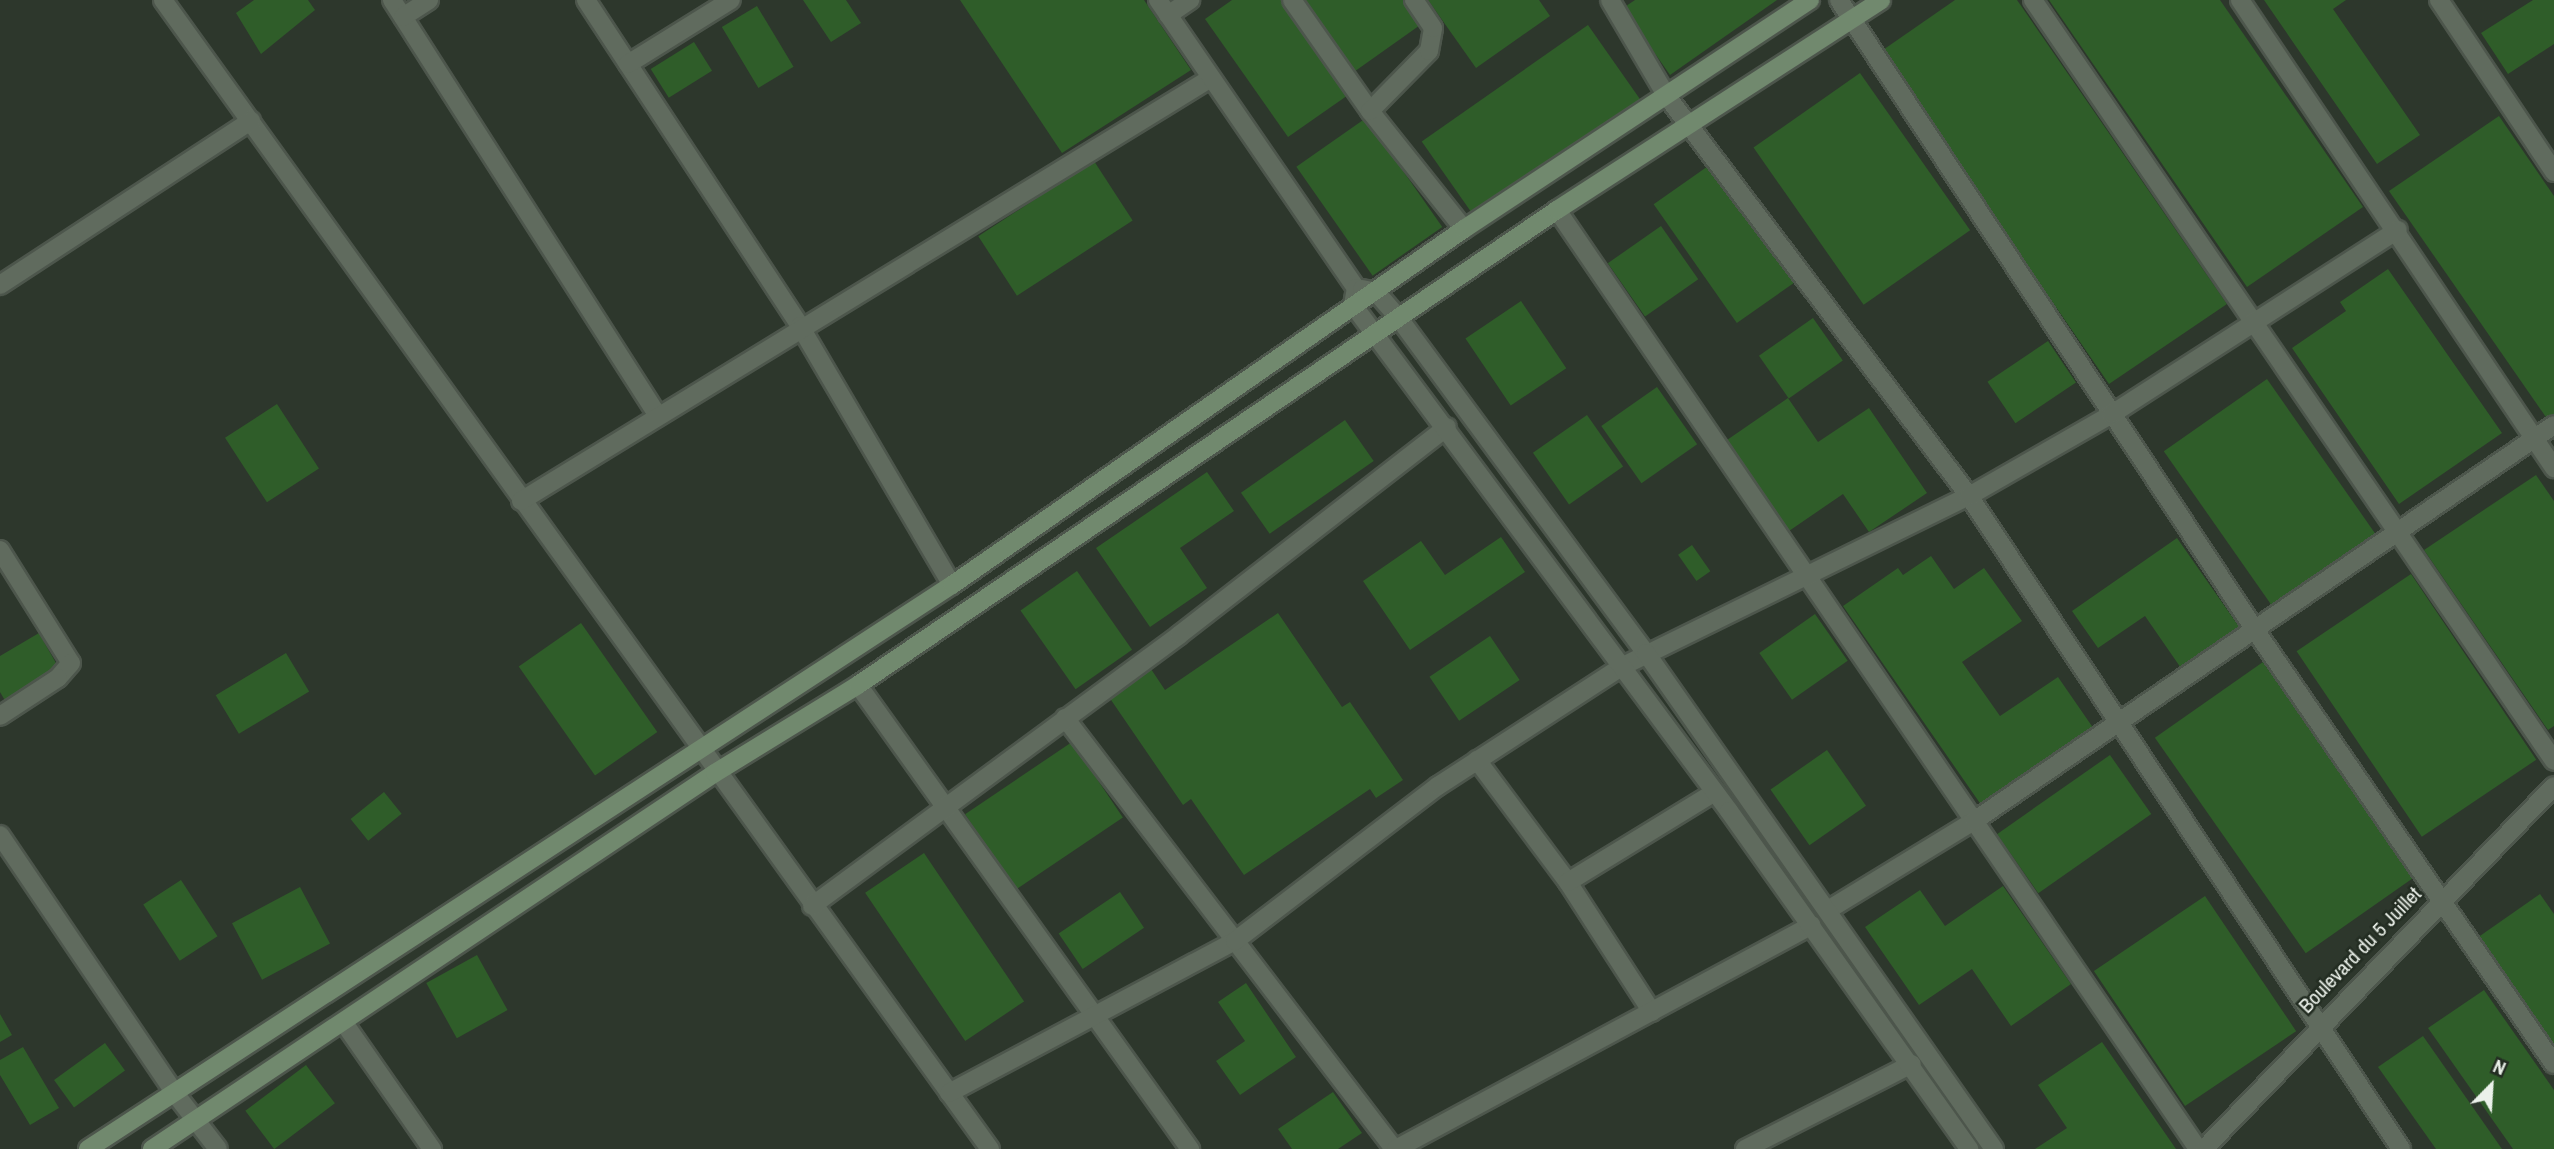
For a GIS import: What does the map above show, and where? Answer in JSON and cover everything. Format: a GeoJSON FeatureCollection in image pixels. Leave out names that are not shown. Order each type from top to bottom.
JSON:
{"type":"FeatureCollection","features":[{"type":"Feature","properties":{"kind":"main road"},"geometry":{"type":"LineString","coordinates":[[88,1149],[173,1091],[334,992],[952,585],[1354,297],[1376,292],[1464,229],[1810,0]]}},
{"type":"Feature","properties":{"kind":"main road"},"geometry":{"type":"LineString","coordinates":[[152,1149],[715,773],[858,685],[1557,210],[1881,0]]}},
{"type":"Feature","properties":{"kind":"street"},"geometry":{"type":"LineString","coordinates":[[163,0],[698,751],[990,1149]]}},
{"type":"Feature","properties":{"kind":"street"},"geometry":{"type":"LineString","coordinates":[[391,0],[658,416]]}},
{"type":"Feature","properties":{"kind":"street"},"geometry":{"type":"LineString","coordinates":[[403,17],[429,0]]}},
{"type":"Feature","properties":{"kind":"street"},"geometry":{"type":"LineString","coordinates":[[586,0],[800,327],[952,585]]}},
{"type":"Feature","properties":{"kind":"street"},"geometry":{"type":"LineString","coordinates":[[628,64],[732,0]]}},
{"type":"Feature","properties":{"kind":"street"},"geometry":{"type":"LineString","coordinates":[[1190,0],[1163,7],[1354,297],[1374,334],[1447,427],[1715,792],[1912,1064],[1969,1149]]}},
{"type":"Feature","properties":{"kind":"street"},"geometry":{"type":"LineString","coordinates":[[1292,0],[1370,111],[1464,229]]}},
{"type":"Feature","properties":{"kind":"street"},"geometry":{"type":"LineString","coordinates":[[1370,111],[1429,51],[1433,28],[1414,0]]}},
{"type":"Feature","properties":{"kind":"street"},"geometry":{"type":"LineString","coordinates":[[1611,0],[1666,95],[1969,496],[2317,1028],[2401,1149]]}},
{"type":"Feature","properties":{"kind":"street"},"geometry":{"type":"LineString","coordinates":[[1839,0],[2255,631],[2443,896],[2554,1064]]}},
{"type":"Feature","properties":{"kind":"street"},"geometry":{"type":"LineString","coordinates":[[2033,0],[2393,531],[2554,761]]}},
{"type":"Feature","properties":{"kind":"street"},"geometry":{"type":"LineString","coordinates":[[2240,0],[2398,230],[2554,468]]}},
{"type":"Feature","properties":{"kind":"street"},"geometry":{"type":"LineString","coordinates":[[2439,0],[2554,172]]}},
{"type":"Feature","properties":{"kind":"street"},"geometry":{"type":"LineString","coordinates":[[521,501],[800,327],[1211,78]]}},
{"type":"Feature","properties":{"kind":"street"},"geometry":{"type":"LineString","coordinates":[[0,285],[251,121]]}},
{"type":"Feature","properties":{"kind":"street"},"geometry":{"type":"LineString","coordinates":[[1557,210],[1804,578],[2198,1149]]}},
{"type":"Feature","properties":{"kind":"street"},"geometry":{"type":"LineString","coordinates":[[949,1093],[1094,1018],[1235,940],[1477,760],[1623,666],[1969,496],[2112,414],[2398,230]]}},
{"type":"Feature","properties":{"kind":"street"},"geometry":{"type":"LineString","coordinates":[[1376,292],[1398,317],[1646,653],[1994,1149]]}},
{"type":"Feature","properties":{"kind":"street"},"geometry":{"type":"LineString","coordinates":[[1828,910],[1974,821],[2255,631],[2393,531],[2554,425]]}},
{"type":"Feature","properties":{"kind":"street"},"geometry":{"type":"LineString","coordinates":[[812,906],[1065,718],[1447,427]]}},
{"type":"Feature","properties":{"kind":"street"},"geometry":{"type":"LineString","coordinates":[[0,550],[71,663],[58,678],[0,716]]}},
{"type":"Feature","properties":{"kind":"street"},"geometry":{"type":"LineString","coordinates":[[858,685],[1190,1149]]}},
{"type":"Feature","properties":{"kind":"street"},"geometry":{"type":"LineString","coordinates":[[1065,718],[1395,1149],[1812,925]]}},
{"type":"Feature","properties":{"kind":"street"},"geometry":{"type":"LineString","coordinates":[[1477,760],[1568,882],[1652,1012]]}},
{"type":"Feature","properties":{"kind":"street","name":"Boulevard du 5 Juillet"},"geometry":{"type":"LineString","coordinates":[[2204,1149],[2443,896],[2554,786]]}},
{"type":"Feature","properties":{"kind":"street"},"geometry":{"type":"LineString","coordinates":[[1568,882],[1715,792]]}},
{"type":"Feature","properties":{"kind":"street"},"geometry":{"type":"LineString","coordinates":[[0,835],[173,1091],[218,1149]]}},
{"type":"Feature","properties":{"kind":"street"},"geometry":{"type":"LineString","coordinates":[[344,1023],[432,1149]]}},
{"type":"Feature","properties":{"kind":"street"},"geometry":{"type":"LineString","coordinates":[[1745,1149],[1776,1142],[1912,1064]]}},
{"type":"Feature","properties":{"kind":"building"},"geometry":{"type":"Polygon","coordinates":[[[254,0],[308,0],[315,10],[261,54],[236,13],[254,0]]]}},
{"type":"Feature","properties":{"kind":"building"},"geometry":{"type":"Polygon","coordinates":[[[803,0],[846,0],[861,23],[831,42],[803,0]]]}},
{"type":"Feature","properties":{"kind":"building"},"geometry":{"type":"Polygon","coordinates":[[[960,0],[1144,0],[1191,70],[1062,153],[960,0]]]}},
{"type":"Feature","properties":{"kind":"building"},"geometry":{"type":"Polygon","coordinates":[[[1232,0],[1285,0],[1351,93],[1288,137],[1205,19],[1232,0]]]}},
{"type":"Feature","properties":{"kind":"building"},"geometry":{"type":"Polygon","coordinates":[[[1299,0],[1407,0],[1423,23],[1351,74],[1299,0]]]}},
{"type":"Feature","properties":{"kind":"building"},"geometry":{"type":"Polygon","coordinates":[[[1428,0],[1539,0],[1550,16],[1476,68],[1428,0]]]}},
{"type":"Feature","properties":{"kind":"building"},"geometry":{"type":"Polygon","coordinates":[[[1635,0],[1777,0],[1670,75],[1623,8],[1635,0]]]}},
{"type":"Feature","properties":{"kind":"building"},"geometry":{"type":"Polygon","coordinates":[[[1955,0],[2017,0],[2227,304],[2109,384],[1880,52],[1955,0]]]}},
{"type":"Feature","properties":{"kind":"building"},"geometry":{"type":"Polygon","coordinates":[[[2049,0],[2220,0],[2363,207],[2247,287],[2049,0]]]}},
{"type":"Feature","properties":{"kind":"building"},"geometry":{"type":"Polygon","coordinates":[[[2264,0],[2346,0],[2333,9],[2420,135],[2377,164],[2264,0]]]}},
{"type":"Feature","properties":{"kind":"building"},"geometry":{"type":"Polygon","coordinates":[[[2533,0],[2554,0],[2554,44],[2508,74],[2481,33],[2533,0]]]}},
{"type":"Feature","properties":{"kind":"building"},"geometry":{"type":"Polygon","coordinates":[[[757,6],[794,67],[758,88],[722,27],[757,6]]]}},
{"type":"Feature","properties":{"kind":"building"},"geometry":{"type":"Polygon","coordinates":[[[1588,25],[1641,100],[1474,217],[1422,141],[1588,25]]]}},
{"type":"Feature","properties":{"kind":"building"},"geometry":{"type":"Polygon","coordinates":[[[694,42],[712,71],[669,98],[651,69],[694,42]]]}},
{"type":"Feature","properties":{"kind":"building"},"geometry":{"type":"Polygon","coordinates":[[[1860,73],[1970,230],[1864,305],[1754,148],[1860,73]]]}},
{"type":"Feature","properties":{"kind":"building"},"geometry":{"type":"Polygon","coordinates":[[[2499,116],[2554,196],[2554,420],[2550,423],[2389,191],[2499,116]]]}},
{"type":"Feature","properties":{"kind":"building"},"geometry":{"type":"Polygon","coordinates":[[[1366,118],[1442,227],[1373,276],[1296,167],[1366,118]]]}},
{"type":"Feature","properties":{"kind":"building"},"geometry":{"type":"Polygon","coordinates":[[[1094,161],[1133,221],[1017,296],[978,236],[1094,161]]]}},
{"type":"Feature","properties":{"kind":"building"},"geometry":{"type":"Polygon","coordinates":[[[1711,164],[1794,283],[1737,323],[1654,204],[1711,164]]]}},
{"type":"Feature","properties":{"kind":"building"},"geometry":{"type":"Polygon","coordinates":[[[1661,226],[1698,279],[1645,317],[1608,263],[1661,226]]]}},
{"type":"Feature","properties":{"kind":"building"},"geometry":{"type":"Polygon","coordinates":[[[2388,269],[2502,433],[2399,504],[2292,348],[2346,311],[2340,302],[2388,269]]]}},
{"type":"Feature","properties":{"kind":"building"},"geometry":{"type":"Polygon","coordinates":[[[1521,301],[1566,368],[1511,406],[1465,338],[1521,301]]]}},
{"type":"Feature","properties":{"kind":"building"},"geometry":{"type":"Polygon","coordinates":[[[1813,318],[1843,361],[1789,398],[1759,356],[1813,318]]]}},
{"type":"Feature","properties":{"kind":"building"},"geometry":{"type":"Polygon","coordinates":[[[2048,341],[2076,382],[2015,423],[1987,382],[2048,341]]]}},
{"type":"Feature","properties":{"kind":"building"},"geometry":{"type":"Polygon","coordinates":[[[2267,379],[2377,535],[2273,608],[2164,451],[2267,379]]]}},
{"type":"Feature","properties":{"kind":"building"},"geometry":{"type":"Polygon","coordinates":[[[1657,387],[1697,444],[1641,483],[1601,426],[1657,387]]]}},
{"type":"Feature","properties":{"kind":"building"},"geometry":{"type":"Polygon","coordinates":[[[1788,398],[1818,442],[1869,408],[1927,493],[1869,532],[1843,494],[1789,531],[1727,440],[1788,398]]]}},
{"type":"Feature","properties":{"kind":"building"},"geometry":{"type":"Polygon","coordinates":[[[277,404],[319,469],[267,502],[225,438],[277,404]]]}},
{"type":"Feature","properties":{"kind":"building"},"geometry":{"type":"Polygon","coordinates":[[[1587,415],[1623,467],[1569,504],[1533,453],[1587,415]]]}},
{"type":"Feature","properties":{"kind":"building"},"geometry":{"type":"Polygon","coordinates":[[[1345,420],[1374,461],[1270,534],[1241,493],[1345,420]]]}},
{"type":"Feature","properties":{"kind":"building"},"geometry":{"type":"Polygon","coordinates":[[[1207,472],[1234,511],[1180,548],[1207,588],[1150,627],[1096,548],[1207,472]]]}},
{"type":"Feature","properties":{"kind":"building"},"geometry":{"type":"Polygon","coordinates":[[[2536,475],[2554,501],[2554,726],[2548,730],[2424,550],[2536,475]]]}},
{"type":"Feature","properties":{"kind":"building"},"geometry":{"type":"Polygon","coordinates":[[[1501,537],[1525,572],[1410,650],[1363,581],[1421,541],[1445,575],[1501,537]]]}},
{"type":"Feature","properties":{"kind":"building"},"geometry":{"type":"Polygon","coordinates":[[[2177,538],[2242,631],[2183,671],[2145,616],[2098,648],[2072,611],[2177,538]]]}},
{"type":"Feature","properties":{"kind":"building"},"geometry":{"type":"Polygon","coordinates":[[[1692,545],[1710,571],[1696,581],[1678,555],[1692,545]]]}},
{"type":"Feature","properties":{"kind":"building"},"geometry":{"type":"Polygon","coordinates":[[[1931,556],[1954,589],[1984,568],[2022,621],[1962,662],[2000,716],[2058,677],[2096,732],[1984,809],[1843,606],[1898,568],[1903,575],[1931,556]]]}},
{"type":"Feature","properties":{"kind":"building"},"geometry":{"type":"Polygon","coordinates":[[[1077,571],[1132,650],[1076,689],[1020,611],[1077,571]]]}},
{"type":"Feature","properties":{"kind":"building"},"geometry":{"type":"Polygon","coordinates":[[[2411,574],[2536,760],[2422,837],[2297,651],[2411,574]]]}},
{"type":"Feature","properties":{"kind":"building"},"geometry":{"type":"Polygon","coordinates":[[[1278,613],[1342,707],[1350,702],[1403,780],[1376,798],[1370,789],[1244,875],[1191,799],[1183,805],[1109,697],[1151,669],[1165,690],[1278,613]]]}},
{"type":"Feature","properties":{"kind":"building"},"geometry":{"type":"Polygon","coordinates":[[[1815,614],[1848,661],[1792,700],[1759,653],[1815,614]]]}},
{"type":"Feature","properties":{"kind":"building"},"geometry":{"type":"Polygon","coordinates":[[[581,623],[657,732],[595,776],[519,667],[581,623]]]}},
{"type":"Feature","properties":{"kind":"building"},"geometry":{"type":"Polygon","coordinates":[[[39,633],[61,672],[7,704],[0,692],[0,656],[39,633]]]}},
{"type":"Feature","properties":{"kind":"building"},"geometry":{"type":"Polygon","coordinates":[[[1490,636],[1520,680],[1459,721],[1429,677],[1490,636]]]}},
{"type":"Feature","properties":{"kind":"building"},"geometry":{"type":"Polygon","coordinates":[[[286,653],[309,692],[239,734],[216,695],[286,653]]]}},
{"type":"Feature","properties":{"kind":"building"},"geometry":{"type":"Polygon","coordinates":[[[2263,662],[2414,877],[2306,953],[2155,738],[2263,662]]]}},
{"type":"Feature","properties":{"kind":"building"},"geometry":{"type":"Polygon","coordinates":[[[1072,742],[1123,817],[1016,890],[965,814],[1072,742]]]}},
{"type":"Feature","properties":{"kind":"building"},"geometry":{"type":"Polygon","coordinates":[[[1827,750],[1866,806],[1809,845],[1770,790],[1827,750]]]}},
{"type":"Feature","properties":{"kind":"building"},"geometry":{"type":"Polygon","coordinates":[[[2110,755],[2151,814],[2038,893],[1997,834],[2110,755]]]}},
{"type":"Feature","properties":{"kind":"building"},"geometry":{"type":"Polygon","coordinates":[[[384,792],[402,814],[368,841],[351,819],[384,792]]]}},
{"type":"Feature","properties":{"kind":"building"},"geometry":{"type":"Polygon","coordinates":[[[924,853],[1024,1001],[965,1041],[865,893],[924,853]]]}},
{"type":"Feature","properties":{"kind":"building"},"geometry":{"type":"Polygon","coordinates":[[[181,880],[217,936],[180,961],[143,905],[181,880]]]}},
{"type":"Feature","properties":{"kind":"building"},"geometry":{"type":"Polygon","coordinates":[[[2003,886],[2071,984],[2011,1026],[1972,969],[1919,1005],[1865,927],[1920,890],[1945,926],[2003,886]]]}},
{"type":"Feature","properties":{"kind":"building"},"geometry":{"type":"Polygon","coordinates":[[[300,887],[330,944],[262,980],[232,923],[300,887]]]}},
{"type":"Feature","properties":{"kind":"building"},"geometry":{"type":"Polygon","coordinates":[[[1120,892],[1144,928],[1083,969],[1059,933],[1120,892]]]}},
{"type":"Feature","properties":{"kind":"building"},"geometry":{"type":"Polygon","coordinates":[[[2540,894],[2554,914],[2554,1048],[2477,938],[2540,894]]]}},
{"type":"Feature","properties":{"kind":"building"},"geometry":{"type":"Polygon","coordinates":[[[2205,896],[2296,1031],[2185,1106],[2094,971],[2205,896]]]}},
{"type":"Feature","properties":{"kind":"building"},"geometry":{"type":"Polygon","coordinates":[[[477,955],[508,1010],[457,1038],[426,983],[477,955]]]}},
{"type":"Feature","properties":{"kind":"building"},"geometry":{"type":"Polygon","coordinates":[[[1246,983],[1296,1057],[1240,1095],[1216,1061],[1245,1041],[1218,1002],[1246,983]]]}},
{"type":"Feature","properties":{"kind":"building"},"geometry":{"type":"Polygon","coordinates":[[[2484,990],[2554,1090],[2554,1149],[2513,1149],[2428,1028],[2484,990]]]}},
{"type":"Feature","properties":{"kind":"building"},"geometry":{"type":"Polygon","coordinates":[[[0,1014],[12,1035],[0,1042],[0,1014]]]}},
{"type":"Feature","properties":{"kind":"building"},"geometry":{"type":"Polygon","coordinates":[[[2423,1036],[2502,1149],[2436,1149],[2378,1067],[2423,1036]]]}},
{"type":"Feature","properties":{"kind":"building"},"geometry":{"type":"Polygon","coordinates":[[[2102,1042],[2176,1149],[2035,1149],[2067,1128],[2038,1085],[2102,1042]]]}},
{"type":"Feature","properties":{"kind":"building"},"geometry":{"type":"Polygon","coordinates":[[[105,1043],[125,1071],[74,1108],[54,1080],[105,1043]]]}},
{"type":"Feature","properties":{"kind":"building"},"geometry":{"type":"Polygon","coordinates":[[[23,1047],[59,1108],[30,1125],[0,1075],[0,1060],[23,1047]]]}},
{"type":"Feature","properties":{"kind":"building"},"geometry":{"type":"Polygon","coordinates":[[[306,1065],[335,1103],[274,1149],[245,1111],[306,1065]]]}},
{"type":"Feature","properties":{"kind":"building"},"geometry":{"type":"Polygon","coordinates":[[[1333,1092],[1362,1133],[1338,1149],[1292,1149],[1278,1129],[1333,1092]]]}}]}
